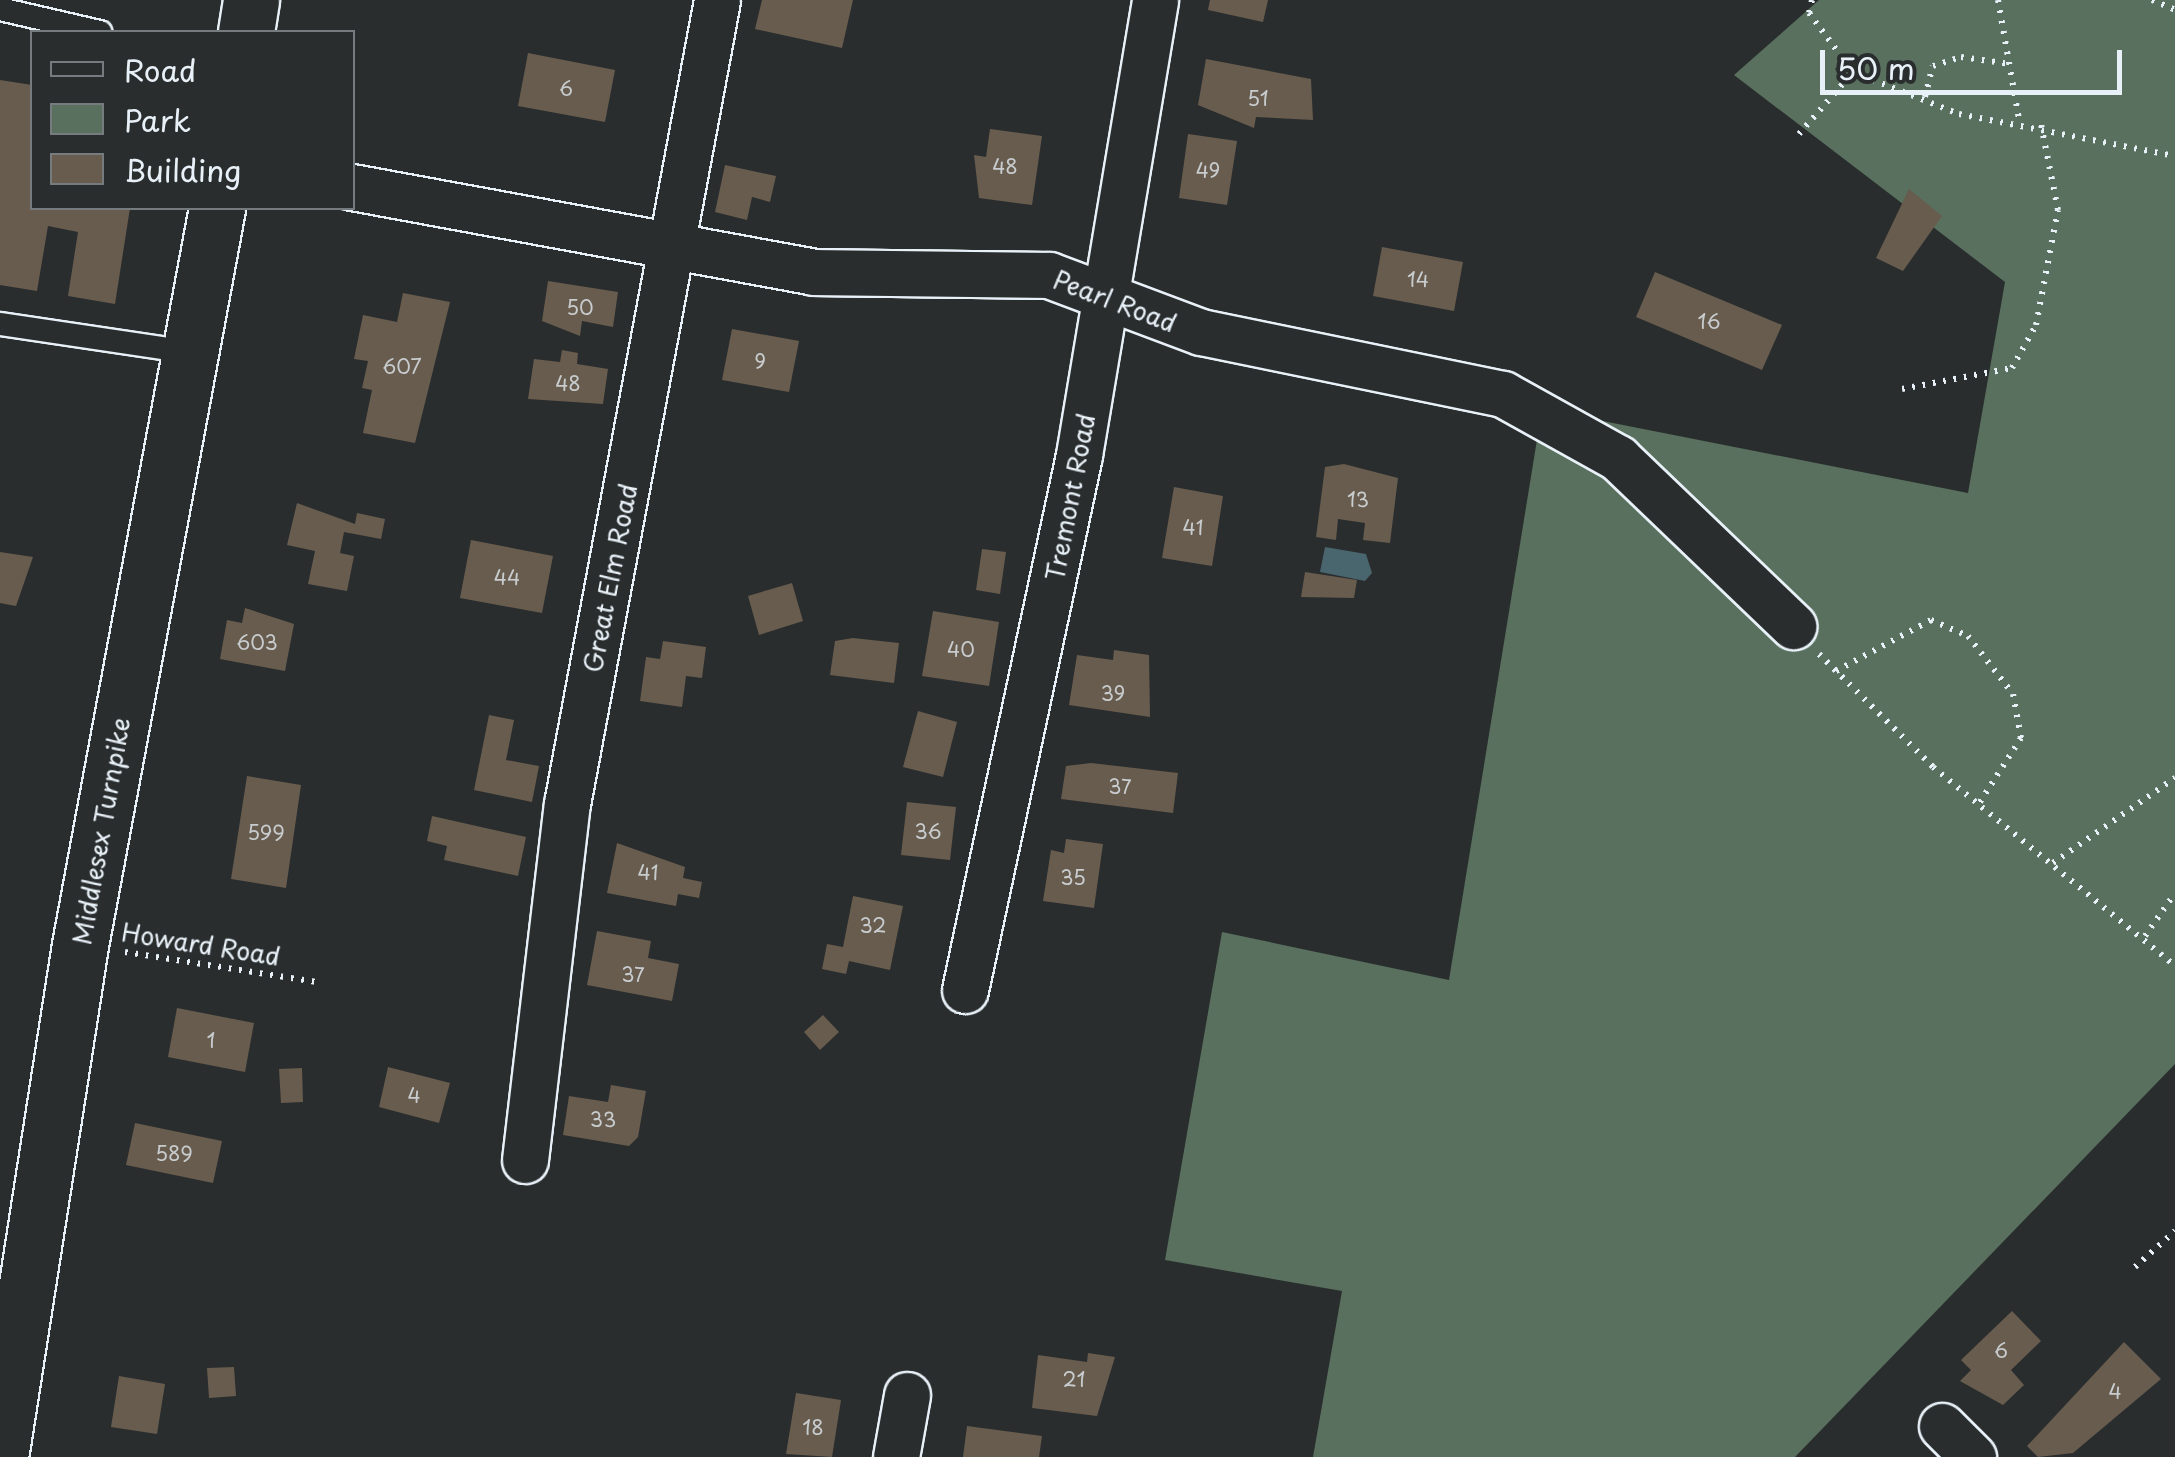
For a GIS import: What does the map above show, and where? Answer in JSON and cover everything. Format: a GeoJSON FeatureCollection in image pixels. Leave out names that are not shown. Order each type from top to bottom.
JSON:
{"type":"FeatureCollection","features":[{"type":"Feature","properties":{"kind":"main road"},"geometry":{"type":"LineString","coordinates":[[246,30],[252,0]]}},
{"type":"Feature","properties":{"kind":"main road","name":"Middlesex Turnpike"},"geometry":{"type":"LineString","coordinates":[[0,1457],[80,945],[217,210]]}},
{"type":"Feature","properties":{"kind":"street","name":"Great Elm Road"},"geometry":{"type":"LineString","coordinates":[[526,1160],[567,804],[717,0]]}},
{"type":"Feature","properties":{"kind":"street","name":"Tremont Road"},"geometry":{"type":"LineString","coordinates":[[965,990],[1108,298],[1155,0]]}},
{"type":"Feature","properties":{"kind":"street","name":"Pearl Road"},"geometry":{"type":"LineString","coordinates":[[355,188],[672,249],[851,274],[1008,270],[1108,298],[1200,332],[1542,410],[1631,469],[1793,626]]}},
{"type":"Feature","properties":{"kind":"street"},"geometry":{"type":"LineString","coordinates":[[896,1457],[907,1395]]}},
{"type":"Feature","properties":{"kind":"lane"},"geometry":{"type":"LineString","coordinates":[[0,9],[91,30]]}},
{"type":"Feature","properties":{"kind":"lane"},"geometry":{"type":"LineString","coordinates":[[0,324],[190,352]]}},
{"type":"Feature","properties":{"kind":"path"},"geometry":{"type":"LineString","coordinates":[[1812,0],[1809,13],[1853,72],[1959,114],[2019,119],[2175,156]]}},
{"type":"Feature","properties":{"kind":"path"},"geometry":{"type":"LineString","coordinates":[[1998,0],[2019,119]]}},
{"type":"Feature","properties":{"kind":"path"},"geometry":{"type":"LineString","coordinates":[[2152,0],[2175,10]]}},
{"type":"Feature","properties":{"kind":"path"},"geometry":{"type":"LineString","coordinates":[[1924,98],[1933,66],[1961,57],[2011,64]]}},
{"type":"Feature","properties":{"kind":"path"},"geometry":{"type":"LineString","coordinates":[[1799,134],[1853,72]]}},
{"type":"Feature","properties":{"kind":"path"},"geometry":{"type":"LineString","coordinates":[[1902,389],[2012,368],[2036,326],[2058,210],[2041,124]]}},
{"type":"Feature","properties":{"kind":"path"},"geometry":{"type":"LineString","coordinates":[[1836,672],[1931,620],[1968,636],[2013,694],[2021,738],[1978,805]]}},
{"type":"Feature","properties":{"kind":"path"},"geometry":{"type":"LineString","coordinates":[[1793,626],[1836,672],[1978,805],[2146,936],[2175,966]]}},
{"type":"Feature","properties":{"kind":"path"},"geometry":{"type":"LineString","coordinates":[[2053,864],[2175,778]]}},
{"type":"Feature","properties":{"kind":"path"},"geometry":{"type":"LineString","coordinates":[[2146,936],[2175,893]]}},
{"type":"Feature","properties":{"kind":"path","name":"Howard Road"},"geometry":{"type":"LineString","coordinates":[[80,945],[317,982]]}},
{"type":"Feature","properties":{"kind":"path"},"geometry":{"type":"LineString","coordinates":[[2136,1267],[2175,1231]]}},
{"type":"Feature","properties":{"kind":"green space"},"geometry":{"type":"Polygon","coordinates":[[[1819,0],[2175,0],[2175,1064],[1795,1457],[1313,1457],[1342,1291],[1165,1260],[1222,932],[1449,980],[1542,409],[1968,493],[2005,282],[1734,75],[1819,0]]]}},
{"type":"Feature","properties":{"kind":"water"},"geometry":{"type":"Polygon","coordinates":[[[1325,547],[1366,554],[1372,573],[1365,581],[1320,572],[1325,547]]]}},
{"type":"Feature","properties":{"kind":"building"},"geometry":{"type":"Polygon","coordinates":[[[762,0],[853,0],[842,48],[755,29],[762,0]]]}},
{"type":"Feature","properties":{"kind":"building"},"geometry":{"type":"Polygon","coordinates":[[[1210,0],[1268,0],[1263,22],[1208,10],[1210,0]]]}},
{"type":"Feature","properties":{"kind":"building"},"geometry":{"type":"Polygon","coordinates":[[[528,53],[615,70],[605,122],[518,106],[528,53]]]}},
{"type":"Feature","properties":{"kind":"building"},"geometry":{"type":"Polygon","coordinates":[[[1206,59],[1311,79],[1313,120],[1256,117],[1254,128],[1198,105],[1206,59]]]}},
{"type":"Feature","properties":{"kind":"building"},"geometry":{"type":"Polygon","coordinates":[[[0,80],[30,85],[30,210],[130,210],[115,304],[68,296],[78,232],[48,226],[37,291],[0,285],[0,80]]]}},
{"type":"Feature","properties":{"kind":"building"},"geometry":{"type":"Polygon","coordinates":[[[990,129],[1042,136],[1032,205],[979,198],[974,155],[986,157],[990,129]]]}},
{"type":"Feature","properties":{"kind":"building"},"geometry":{"type":"Polygon","coordinates":[[[1188,134],[1237,141],[1227,205],[1179,198],[1188,134]]]}},
{"type":"Feature","properties":{"kind":"building"},"geometry":{"type":"Polygon","coordinates":[[[725,165],[776,176],[770,202],[752,197],[747,220],[715,212],[725,165]]]}},
{"type":"Feature","properties":{"kind":"building"},"geometry":{"type":"Polygon","coordinates":[[[1909,189],[1942,216],[1903,271],[1876,258],[1909,189]]]}},
{"type":"Feature","properties":{"kind":"building"},"geometry":{"type":"Polygon","coordinates":[[[1382,247],[1463,262],[1454,311],[1373,296],[1382,247]]]}},
{"type":"Feature","properties":{"kind":"building"},"geometry":{"type":"Polygon","coordinates":[[[1655,272],[1782,325],[1762,370],[1636,317],[1655,272]]]}},
{"type":"Feature","properties":{"kind":"building"},"geometry":{"type":"Polygon","coordinates":[[[548,281],[618,292],[613,327],[582,321],[580,336],[542,321],[548,281]]]}},
{"type":"Feature","properties":{"kind":"building"},"geometry":{"type":"Polygon","coordinates":[[[403,293],[450,302],[415,443],[363,433],[372,390],[362,388],[368,361],[354,359],[363,315],[397,322],[403,293]]]}},
{"type":"Feature","properties":{"kind":"building"},"geometry":{"type":"Polygon","coordinates":[[[732,329],[799,341],[789,392],[722,380],[732,329]]]}},
{"type":"Feature","properties":{"kind":"building"},"geometry":{"type":"Polygon","coordinates":[[[562,350],[578,353],[577,364],[608,369],[603,404],[528,399],[534,359],[560,362],[562,350]]]}},
{"type":"Feature","properties":{"kind":"building"},"geometry":{"type":"Polygon","coordinates":[[[1344,464],[1398,478],[1390,543],[1363,540],[1365,523],[1338,519],[1336,540],[1316,537],[1325,467],[1344,464]]]}},
{"type":"Feature","properties":{"kind":"building"},"geometry":{"type":"Polygon","coordinates":[[[1174,487],[1223,496],[1212,566],[1162,558],[1174,487]]]}},
{"type":"Feature","properties":{"kind":"building"},"geometry":{"type":"Polygon","coordinates":[[[297,503],[355,524],[357,513],[385,519],[381,539],[344,532],[340,553],[354,556],[347,591],[308,584],[315,551],[287,545],[297,503]]]}},
{"type":"Feature","properties":{"kind":"building"},"geometry":{"type":"Polygon","coordinates":[[[471,540],[553,556],[542,613],[460,598],[471,540]]]}},
{"type":"Feature","properties":{"kind":"building"},"geometry":{"type":"Polygon","coordinates":[[[982,549],[1006,552],[1000,594],[976,590],[982,549]]]}},
{"type":"Feature","properties":{"kind":"building"},"geometry":{"type":"Polygon","coordinates":[[[0,552],[33,557],[16,606],[0,603],[0,552]]]}},
{"type":"Feature","properties":{"kind":"building"},"geometry":{"type":"Polygon","coordinates":[[[1305,572],[1357,580],[1354,598],[1301,597],[1305,572]]]}},
{"type":"Feature","properties":{"kind":"building"},"geometry":{"type":"Polygon","coordinates":[[[792,583],[803,621],[759,635],[748,596],[792,583]]]}},
{"type":"Feature","properties":{"kind":"building"},"geometry":{"type":"Polygon","coordinates":[[[245,608],[294,624],[285,671],[220,659],[227,620],[242,623],[245,608]]]}},
{"type":"Feature","properties":{"kind":"building"},"geometry":{"type":"Polygon","coordinates":[[[933,611],[999,622],[989,686],[922,676],[933,611]]]}},
{"type":"Feature","properties":{"kind":"building"},"geometry":{"type":"Polygon","coordinates":[[[853,638],[899,643],[894,683],[830,675],[835,641],[853,638]]]}},
{"type":"Feature","properties":{"kind":"building"},"geometry":{"type":"Polygon","coordinates":[[[663,641],[706,647],[702,678],[686,676],[682,707],[640,701],[646,657],[660,659],[663,641]]]}},
{"type":"Feature","properties":{"kind":"building"},"geometry":{"type":"Polygon","coordinates":[[[1114,650],[1149,655],[1150,717],[1069,705],[1077,655],[1113,660],[1114,650]]]}},
{"type":"Feature","properties":{"kind":"building"},"geometry":{"type":"Polygon","coordinates":[[[918,711],[957,722],[943,777],[903,767],[918,711]]]}},
{"type":"Feature","properties":{"kind":"building"},"geometry":{"type":"Polygon","coordinates":[[[489,715],[514,720],[506,760],[539,766],[532,802],[474,790],[489,715]]]}},
{"type":"Feature","properties":{"kind":"building"},"geometry":{"type":"Polygon","coordinates":[[[1091,763],[1178,773],[1173,813],[1061,799],[1066,766],[1091,763]]]}},
{"type":"Feature","properties":{"kind":"building"},"geometry":{"type":"Polygon","coordinates":[[[247,776],[301,785],[286,888],[231,879],[247,776]]]}},
{"type":"Feature","properties":{"kind":"building"},"geometry":{"type":"Polygon","coordinates":[[[907,802],[956,807],[950,860],[901,855],[907,802]]]}},
{"type":"Feature","properties":{"kind":"building"},"geometry":{"type":"Polygon","coordinates":[[[432,816],[526,837],[518,876],[444,860],[447,846],[427,841],[432,816]]]}},
{"type":"Feature","properties":{"kind":"building"},"geometry":{"type":"Polygon","coordinates":[[[1066,839],[1103,844],[1094,908],[1043,901],[1051,850],[1064,853],[1066,839]]]}},
{"type":"Feature","properties":{"kind":"building"},"geometry":{"type":"Polygon","coordinates":[[[617,843],[685,867],[683,878],[702,882],[699,898],[678,894],[676,906],[607,893],[617,843]]]}},
{"type":"Feature","properties":{"kind":"building"},"geometry":{"type":"Polygon","coordinates":[[[853,896],[903,906],[890,970],[849,961],[846,974],[822,969],[827,944],[843,947],[853,896]]]}},
{"type":"Feature","properties":{"kind":"building"},"geometry":{"type":"Polygon","coordinates":[[[597,931],[651,941],[648,958],[679,964],[672,1001],[587,985],[597,931]]]}},
{"type":"Feature","properties":{"kind":"building"},"geometry":{"type":"Polygon","coordinates":[[[177,1008],[254,1023],[245,1072],[168,1057],[177,1008]]]}},
{"type":"Feature","properties":{"kind":"building"},"geometry":{"type":"Polygon","coordinates":[[[823,1015],[839,1032],[820,1050],[804,1032],[823,1015]]]}},
{"type":"Feature","properties":{"kind":"building"},"geometry":{"type":"Polygon","coordinates":[[[388,1067],[450,1083],[439,1123],[379,1107],[388,1067]]]}},
{"type":"Feature","properties":{"kind":"building"},"geometry":{"type":"Polygon","coordinates":[[[302,1068],[303,1102],[281,1103],[279,1069],[302,1068]]]}},
{"type":"Feature","properties":{"kind":"building"},"geometry":{"type":"Polygon","coordinates":[[[611,1085],[646,1091],[638,1137],[629,1146],[563,1135],[569,1096],[608,1102],[611,1085]]]}},
{"type":"Feature","properties":{"kind":"building"},"geometry":{"type":"Polygon","coordinates":[[[135,1123],[222,1141],[213,1183],[126,1165],[135,1123]]]}},
{"type":"Feature","properties":{"kind":"building"},"geometry":{"type":"Polygon","coordinates":[[[2012,1311],[2041,1341],[2011,1370],[2024,1385],[2003,1405],[1960,1381],[1971,1370],[1961,1360],[2012,1311]]]}},
{"type":"Feature","properties":{"kind":"building"},"geometry":{"type":"Polygon","coordinates":[[[2124,1342],[2161,1379],[2073,1453],[2038,1457],[2027,1446],[2124,1342]]]}},
{"type":"Feature","properties":{"kind":"building"},"geometry":{"type":"Polygon","coordinates":[[[1088,1353],[1115,1357],[1097,1416],[1032,1408],[1038,1355],[1087,1362],[1088,1353]]]}},
{"type":"Feature","properties":{"kind":"building"},"geometry":{"type":"Polygon","coordinates":[[[234,1367],[236,1396],[209,1398],[207,1368],[234,1367]]]}},
{"type":"Feature","properties":{"kind":"building"},"geometry":{"type":"Polygon","coordinates":[[[119,1376],[165,1384],[157,1434],[111,1427],[119,1376]]]}},
{"type":"Feature","properties":{"kind":"building"},"geometry":{"type":"Polygon","coordinates":[[[796,1393],[841,1400],[832,1457],[786,1454],[796,1393]]]}},
{"type":"Feature","properties":{"kind":"building"},"geometry":{"type":"Polygon","coordinates":[[[967,1426],[1042,1436],[1039,1457],[963,1457],[967,1426]]]}}]}
